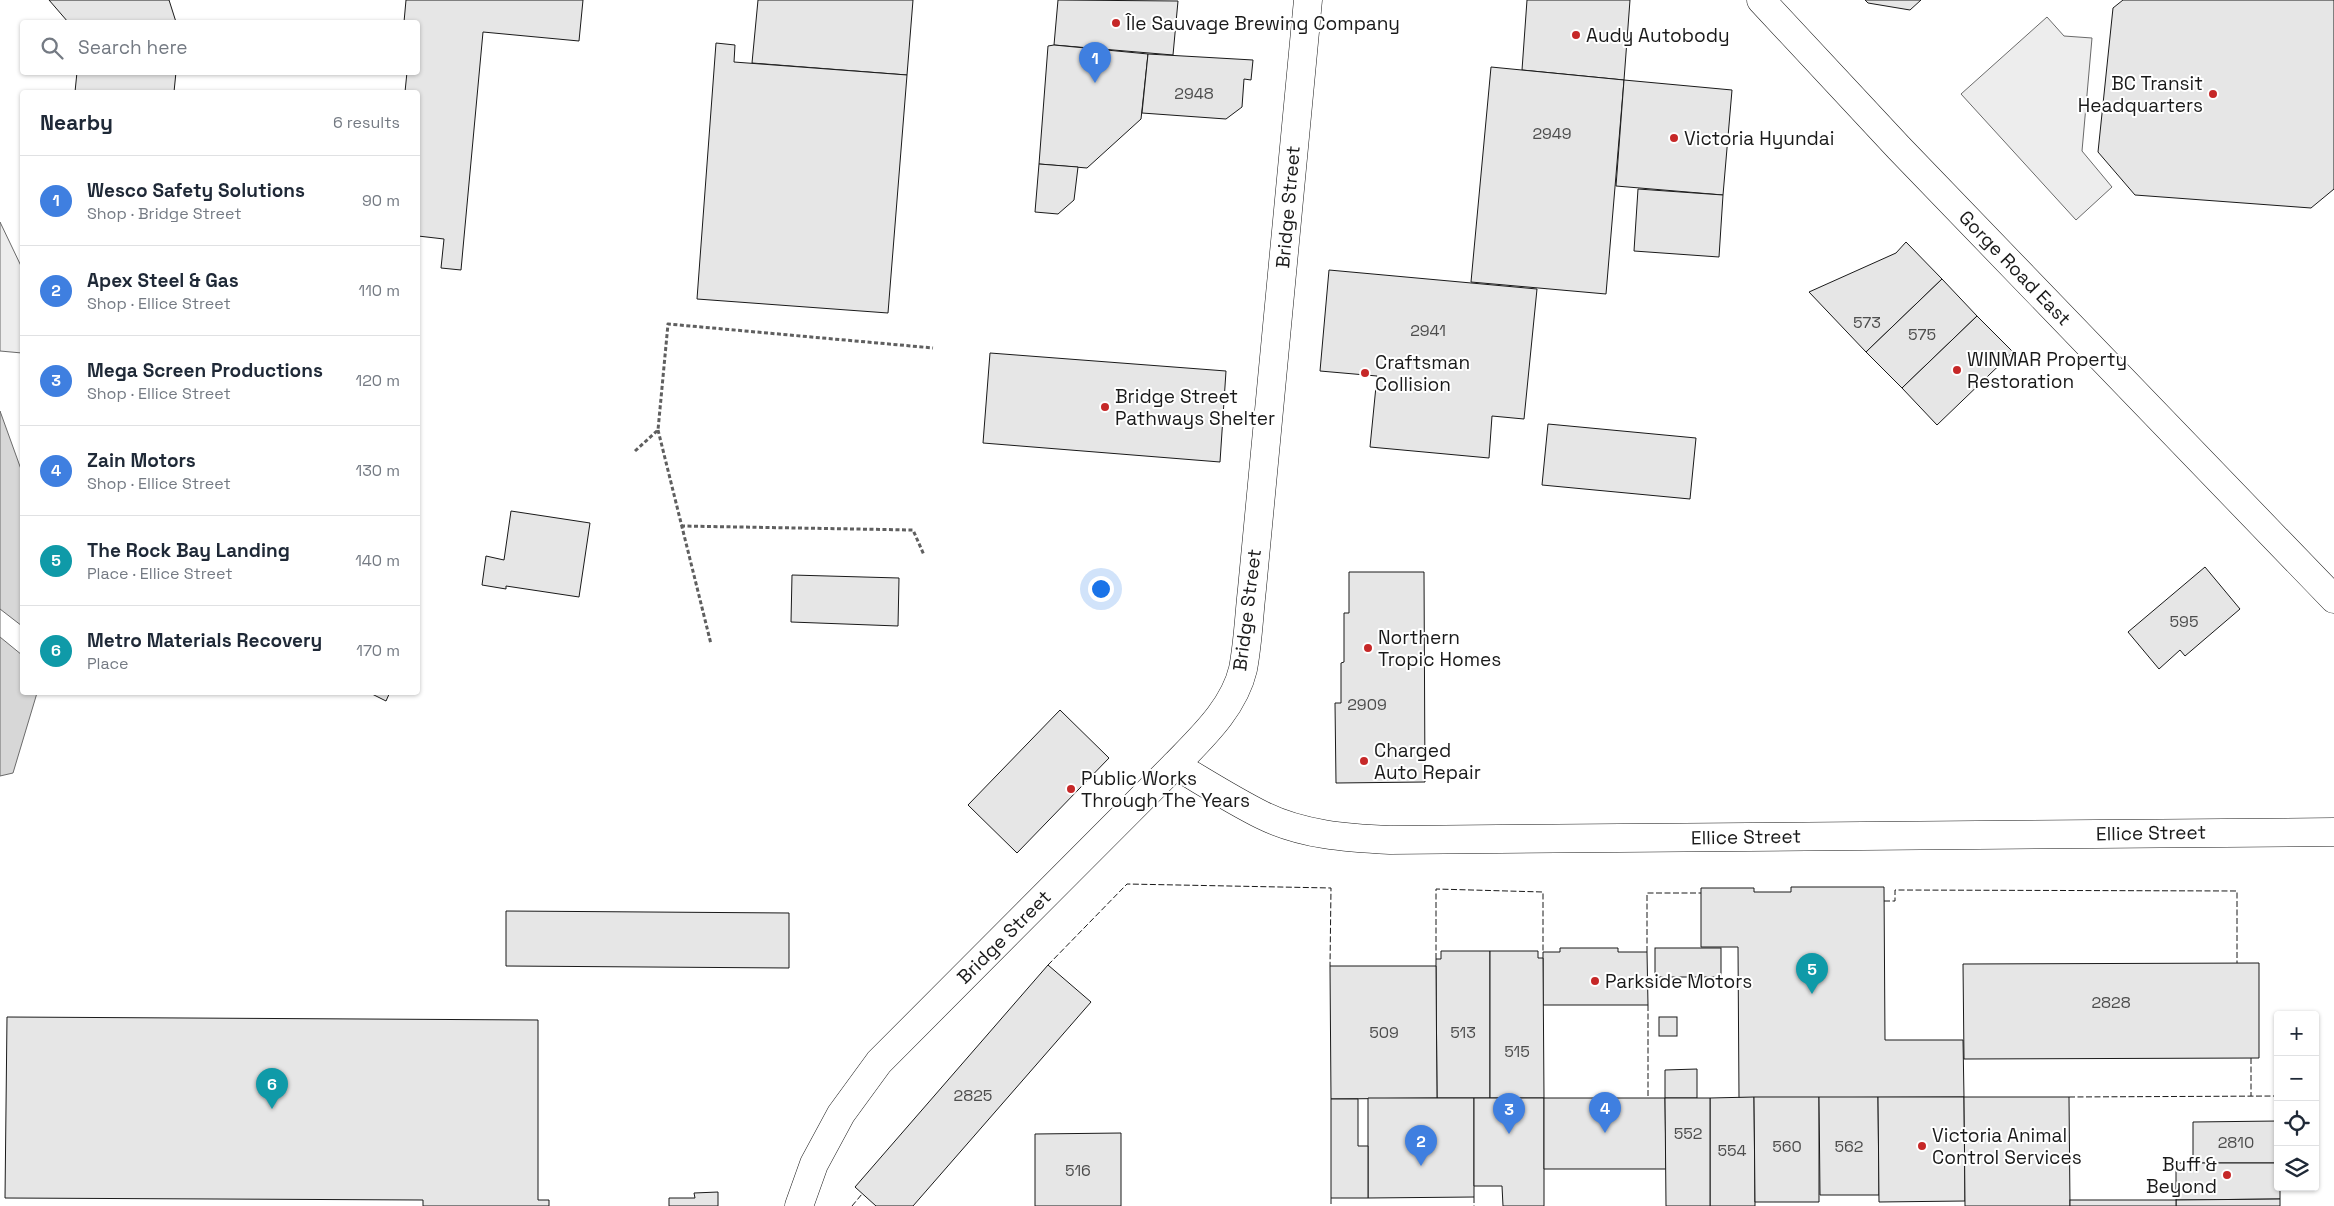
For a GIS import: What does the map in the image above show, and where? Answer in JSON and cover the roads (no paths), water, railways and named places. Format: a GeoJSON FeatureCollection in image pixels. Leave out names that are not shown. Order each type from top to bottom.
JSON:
{"type":"FeatureCollection","features":[{"type":"Feature","properties":{"kind":"street","name":"Bridge Street"},"geometry":{"type":"LineString","coordinates":[[799,1206],[814,1164],[841,1114],[880,1062],[1175,765],[1214,724],[1232,694],[1242,670],[1308,0]]}},
{"type":"Feature","properties":{"kind":"street","name":"Gorge Road East"},"geometry":{"type":"LineString","coordinates":[[1761,0],[1906,155],[2334,599]]}},
{"type":"Feature","properties":{"kind":"street","name":"Ellice Street"},"geometry":{"type":"LineString","coordinates":[[1175,765],[1263,816],[1293,827],[1324,834],[1390,840],[2334,832]]}},
{"type":"Feature","properties":{"kind":"place","name":"Île Sauvage Brewing Company"},"geometry":{"type":"Point","coordinates":[1116,23]}},
{"type":"Feature","properties":{"kind":"place","name":"Audy Autobody"},"geometry":{"type":"Point","coordinates":[1576,35]}},
{"type":"Feature","properties":{"kind":"place","name":"Wesco Safety Solutions"},"geometry":{"type":"Point","coordinates":[1095,83]}},
{"type":"Feature","properties":{"kind":"place","name":"BC Transit Headquarters"},"geometry":{"type":"Point","coordinates":[2213,94]}},
{"type":"Feature","properties":{"kind":"place","name":"Victoria Hyundai"},"geometry":{"type":"Point","coordinates":[1674,138]}},
{"type":"Feature","properties":{"kind":"place","name":"WINMAR Property Restoration"},"geometry":{"type":"Point","coordinates":[1957,370]}},
{"type":"Feature","properties":{"kind":"place","name":"Craftsman Collision"},"geometry":{"type":"Point","coordinates":[1365,373]}},
{"type":"Feature","properties":{"kind":"place","name":"Bridge Street Pathways Shelter"},"geometry":{"type":"Point","coordinates":[1105,407]}},
{"type":"Feature","properties":{"kind":"place","name":"Northern Tropic Homes"},"geometry":{"type":"Point","coordinates":[1368,648]}},
{"type":"Feature","properties":{"kind":"place","name":"Charged Auto Repair"},"geometry":{"type":"Point","coordinates":[1364,761]}},
{"type":"Feature","properties":{"kind":"place","name":"Public Works Through The Years"},"geometry":{"type":"Point","coordinates":[1071,789]}},
{"type":"Feature","properties":{"kind":"place","name":"Parkside Motors"},"geometry":{"type":"Point","coordinates":[1595,981]}},
{"type":"Feature","properties":{"kind":"place","name":"The Rock Bay Landing"},"geometry":{"type":"Point","coordinates":[1812,994]}},
{"type":"Feature","properties":{"kind":"place","name":"Metro Materials Recovery"},"geometry":{"type":"Point","coordinates":[272,1109]}},
{"type":"Feature","properties":{"kind":"place","name":"Zain Motors"},"geometry":{"type":"Point","coordinates":[1605,1133]}},
{"type":"Feature","properties":{"kind":"place","name":"Mega Screen Productions"},"geometry":{"type":"Point","coordinates":[1509,1134]}},
{"type":"Feature","properties":{"kind":"place","name":"Victoria Animal Control Services"},"geometry":{"type":"Point","coordinates":[1922,1146]}},
{"type":"Feature","properties":{"kind":"place","name":"Apex Steel & Gas"},"geometry":{"type":"Point","coordinates":[1421,1166]}},
{"type":"Feature","properties":{"kind":"place","name":"Buff & Beyond"},"geometry":{"type":"Point","coordinates":[2227,1175]}}]}
